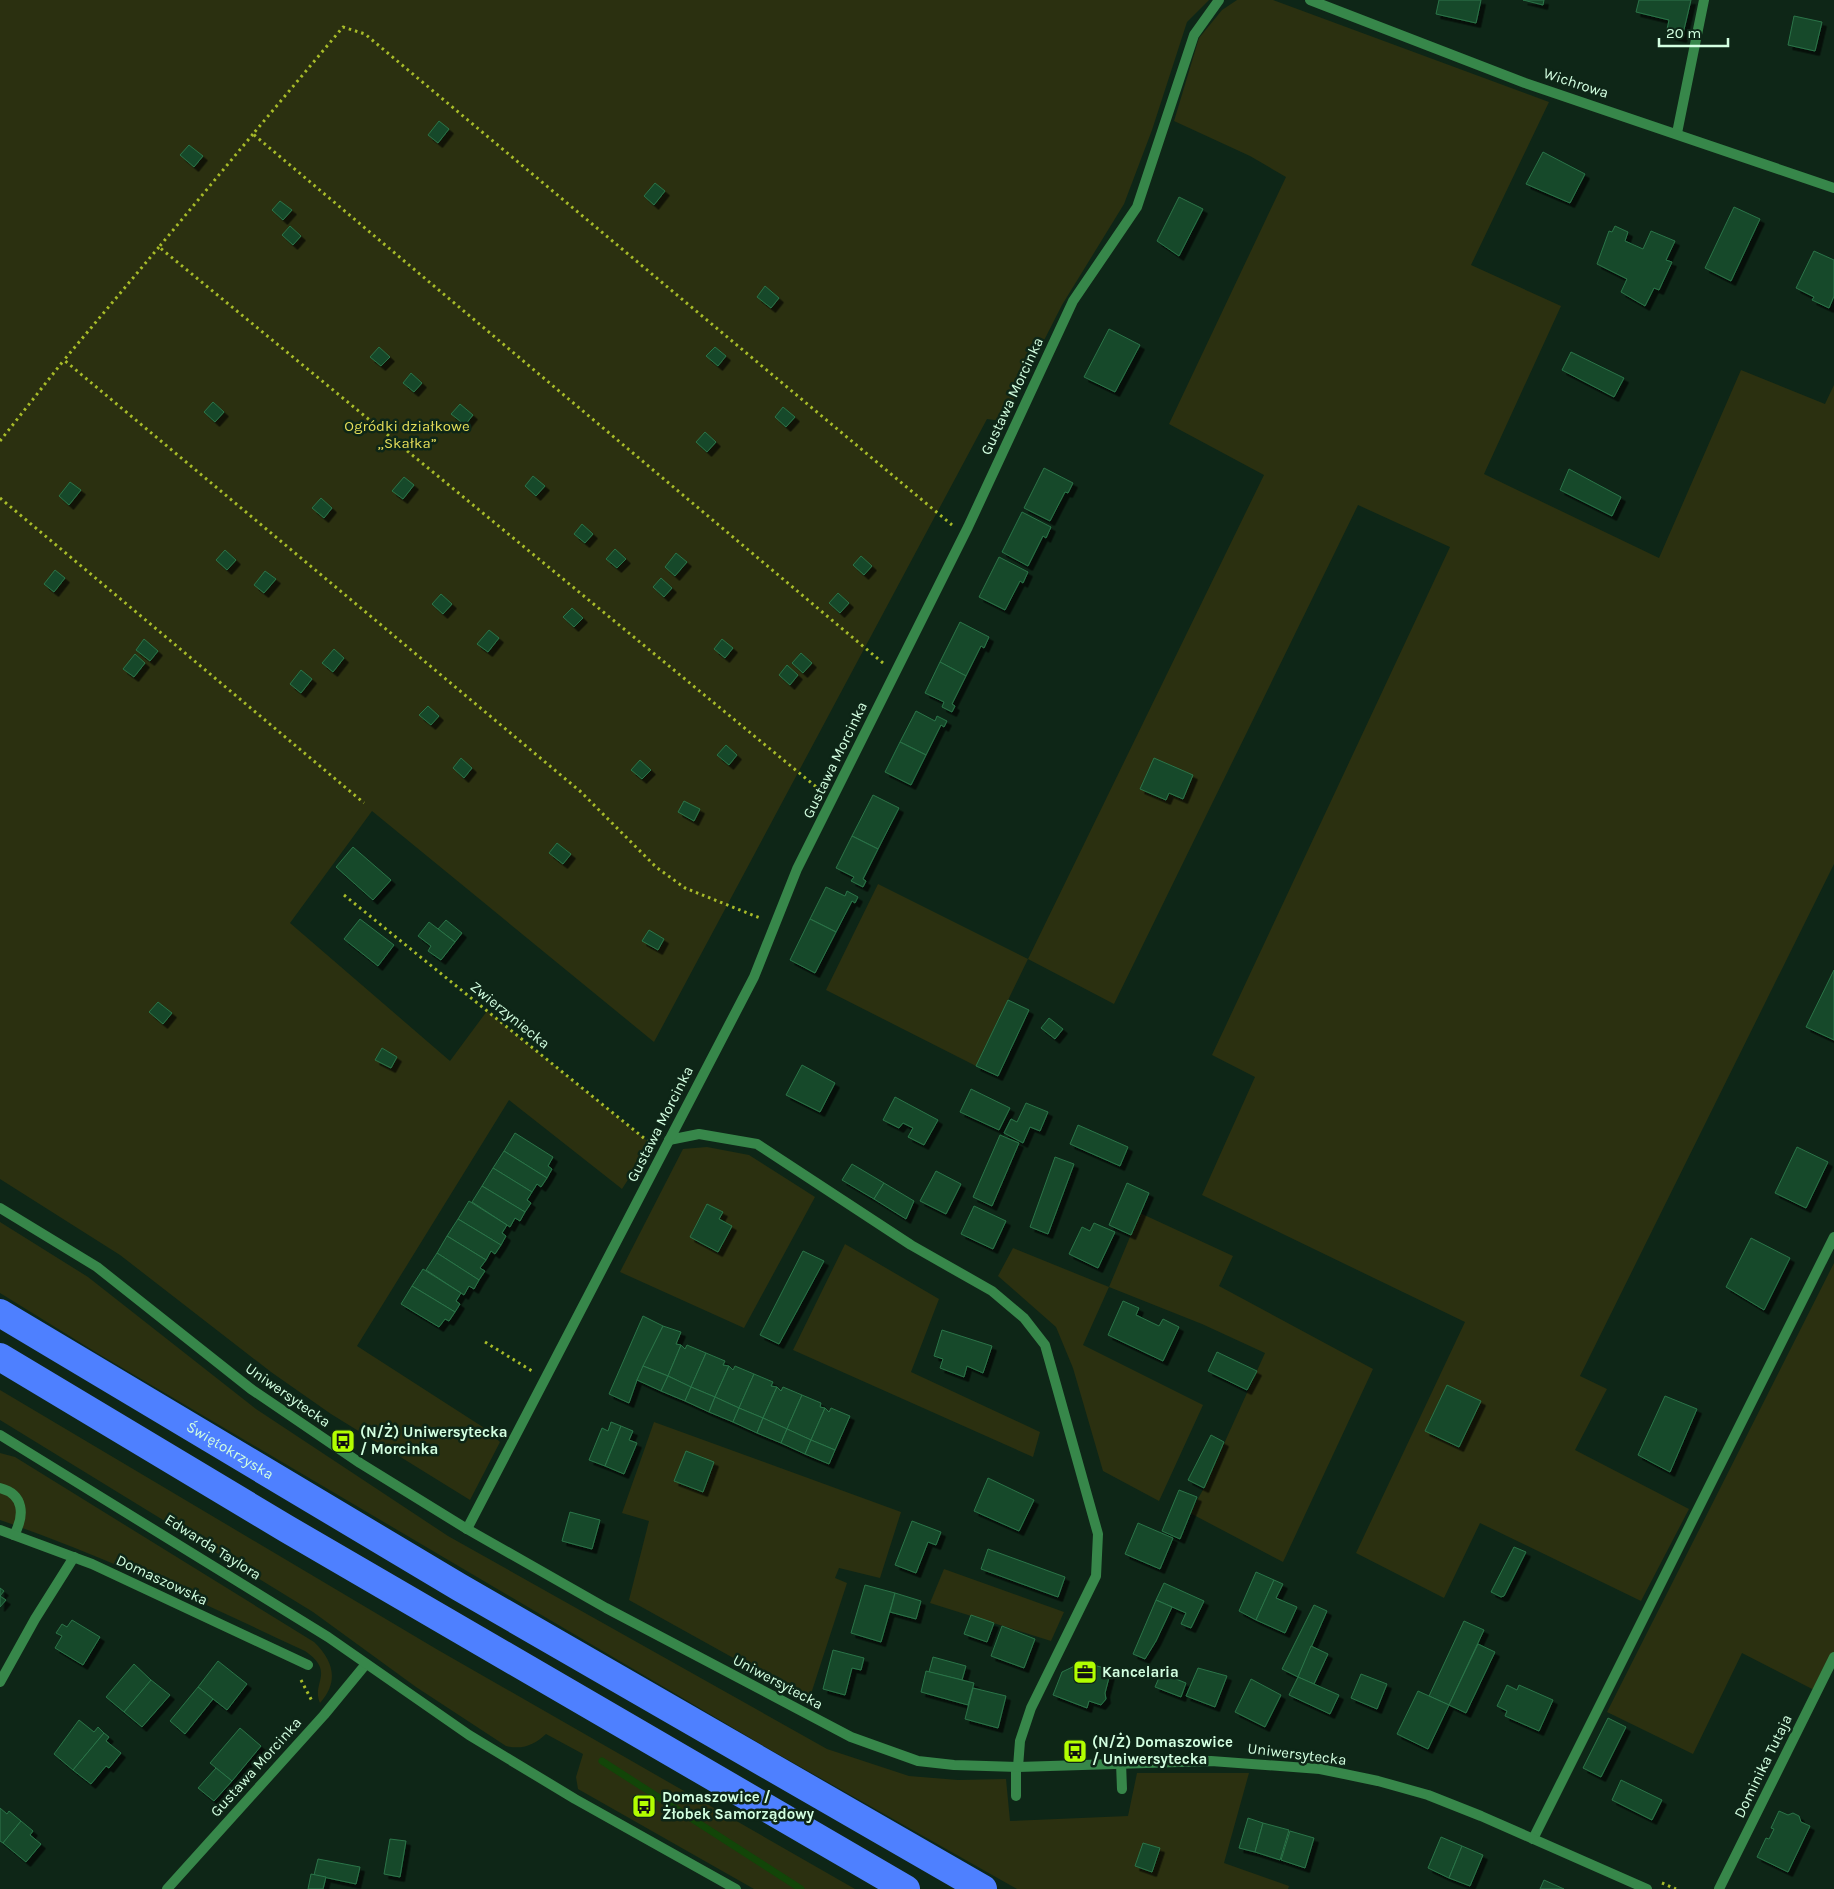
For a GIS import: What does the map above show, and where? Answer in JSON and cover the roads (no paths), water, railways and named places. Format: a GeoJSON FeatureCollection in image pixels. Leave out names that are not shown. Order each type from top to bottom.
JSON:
{"type":"FeatureCollection","features":[{"type":"Feature","properties":{"kind":"highway","name":"Świętokrzyska"},"geometry":{"type":"LineString","coordinates":[[0,1313],[458,1586],[983,1889]]}},
{"type":"Feature","properties":{"kind":"highway"},"geometry":{"type":"LineString","coordinates":[[0,1358],[440,1619],[906,1889]]}},
{"type":"Feature","properties":{"kind":"street","name":"Gustawa Morcinka"},"geometry":{"type":"LineString","coordinates":[[467,1529],[754,977],[797,869],[964,535],[1073,301],[1137,207],[1194,35],[1218,0]]}},
{"type":"Feature","properties":{"kind":"street","name":"Wichrowa"},"geometry":{"type":"LineString","coordinates":[[1310,0],[1525,83],[1677,133],[1834,188]]}},
{"type":"Feature","properties":{"kind":"street"},"geometry":{"type":"LineString","coordinates":[[1677,133],[1704,0]]}},
{"type":"Feature","properties":{"kind":"street"},"geometry":{"type":"LineString","coordinates":[[668,1140],[700,1134],[757,1144],[911,1245],[992,1291],[1024,1318],[1045,1345],[1098,1534],[1096,1576],[1031,1708],[1020,1741],[1016,1796]]}},
{"type":"Feature","properties":{"kind":"street","name":"Uniwersytecka"},"geometry":{"type":"LineString","coordinates":[[0,1208],[97,1268],[251,1389],[360,1463],[467,1529],[606,1608],[851,1737],[918,1761],[954,1765],[1017,1767],[1220,1761],[1320,1769],[1378,1781],[1428,1795],[1647,1889]]}},
{"type":"Feature","properties":{"kind":"street"},"geometry":{"type":"LineString","coordinates":[[1533,1839],[1834,1237]]}},
{"type":"Feature","properties":{"kind":"street","name":"Edwarda Taylora"},"geometry":{"type":"LineString","coordinates":[[0,1435],[328,1637],[469,1736],[730,1887]]}},
{"type":"Feature","properties":{"kind":"street"},"geometry":{"type":"LineString","coordinates":[[0,1488],[14,1494],[21,1504],[22,1518],[14,1534]]}},
{"type":"Feature","properties":{"kind":"street","name":"Domaszowska"},"geometry":{"type":"LineString","coordinates":[[0,1530],[74,1557],[308,1665]]}},
{"type":"Feature","properties":{"kind":"street"},"geometry":{"type":"LineString","coordinates":[[0,1682],[35,1619],[74,1557]]}},
{"type":"Feature","properties":{"kind":"street","name":"Dominika Tutaja"},"geometry":{"type":"LineString","coordinates":[[1719,1889],[1834,1657]]}},
{"type":"Feature","properties":{"kind":"street","name":"Gustawa Morcinka"},"geometry":{"type":"LineString","coordinates":[[168,1889],[324,1714],[366,1664]]}},
{"type":"Feature","properties":{"kind":"street"},"geometry":{"type":"LineString","coordinates":[[1121,1763],[1122,1790]]}},
{"type":"Feature","properties":{"kind":"waterway"},"geometry":{"type":"LineString","coordinates":[[602,1761],[801,1889]]}},
{"type":"Feature","properties":{"kind":"place","name":"(N/Ż) Uniwersytecka / Morcinka"},"geometry":{"type":"Point","coordinates":[343,1441]}},
{"type":"Feature","properties":{"kind":"place","name":"Kancelaria"},"geometry":{"type":"Point","coordinates":[1085,1672]}},
{"type":"Feature","properties":{"kind":"place","name":"(N/Ż) Domaszowice / Uniwersytecka"},"geometry":{"type":"Point","coordinates":[1075,1751]}},
{"type":"Feature","properties":{"kind":"place","name":"Domaszowice / Żłobek Samorządowy"},"geometry":{"type":"Point","coordinates":[644,1806]}},
{"type":"Feature","properties":{"kind":"park label","name":"Ogródki działkowe „Skałka”"},"geometry":{"type":"Point","coordinates":[407,434]}}]}
